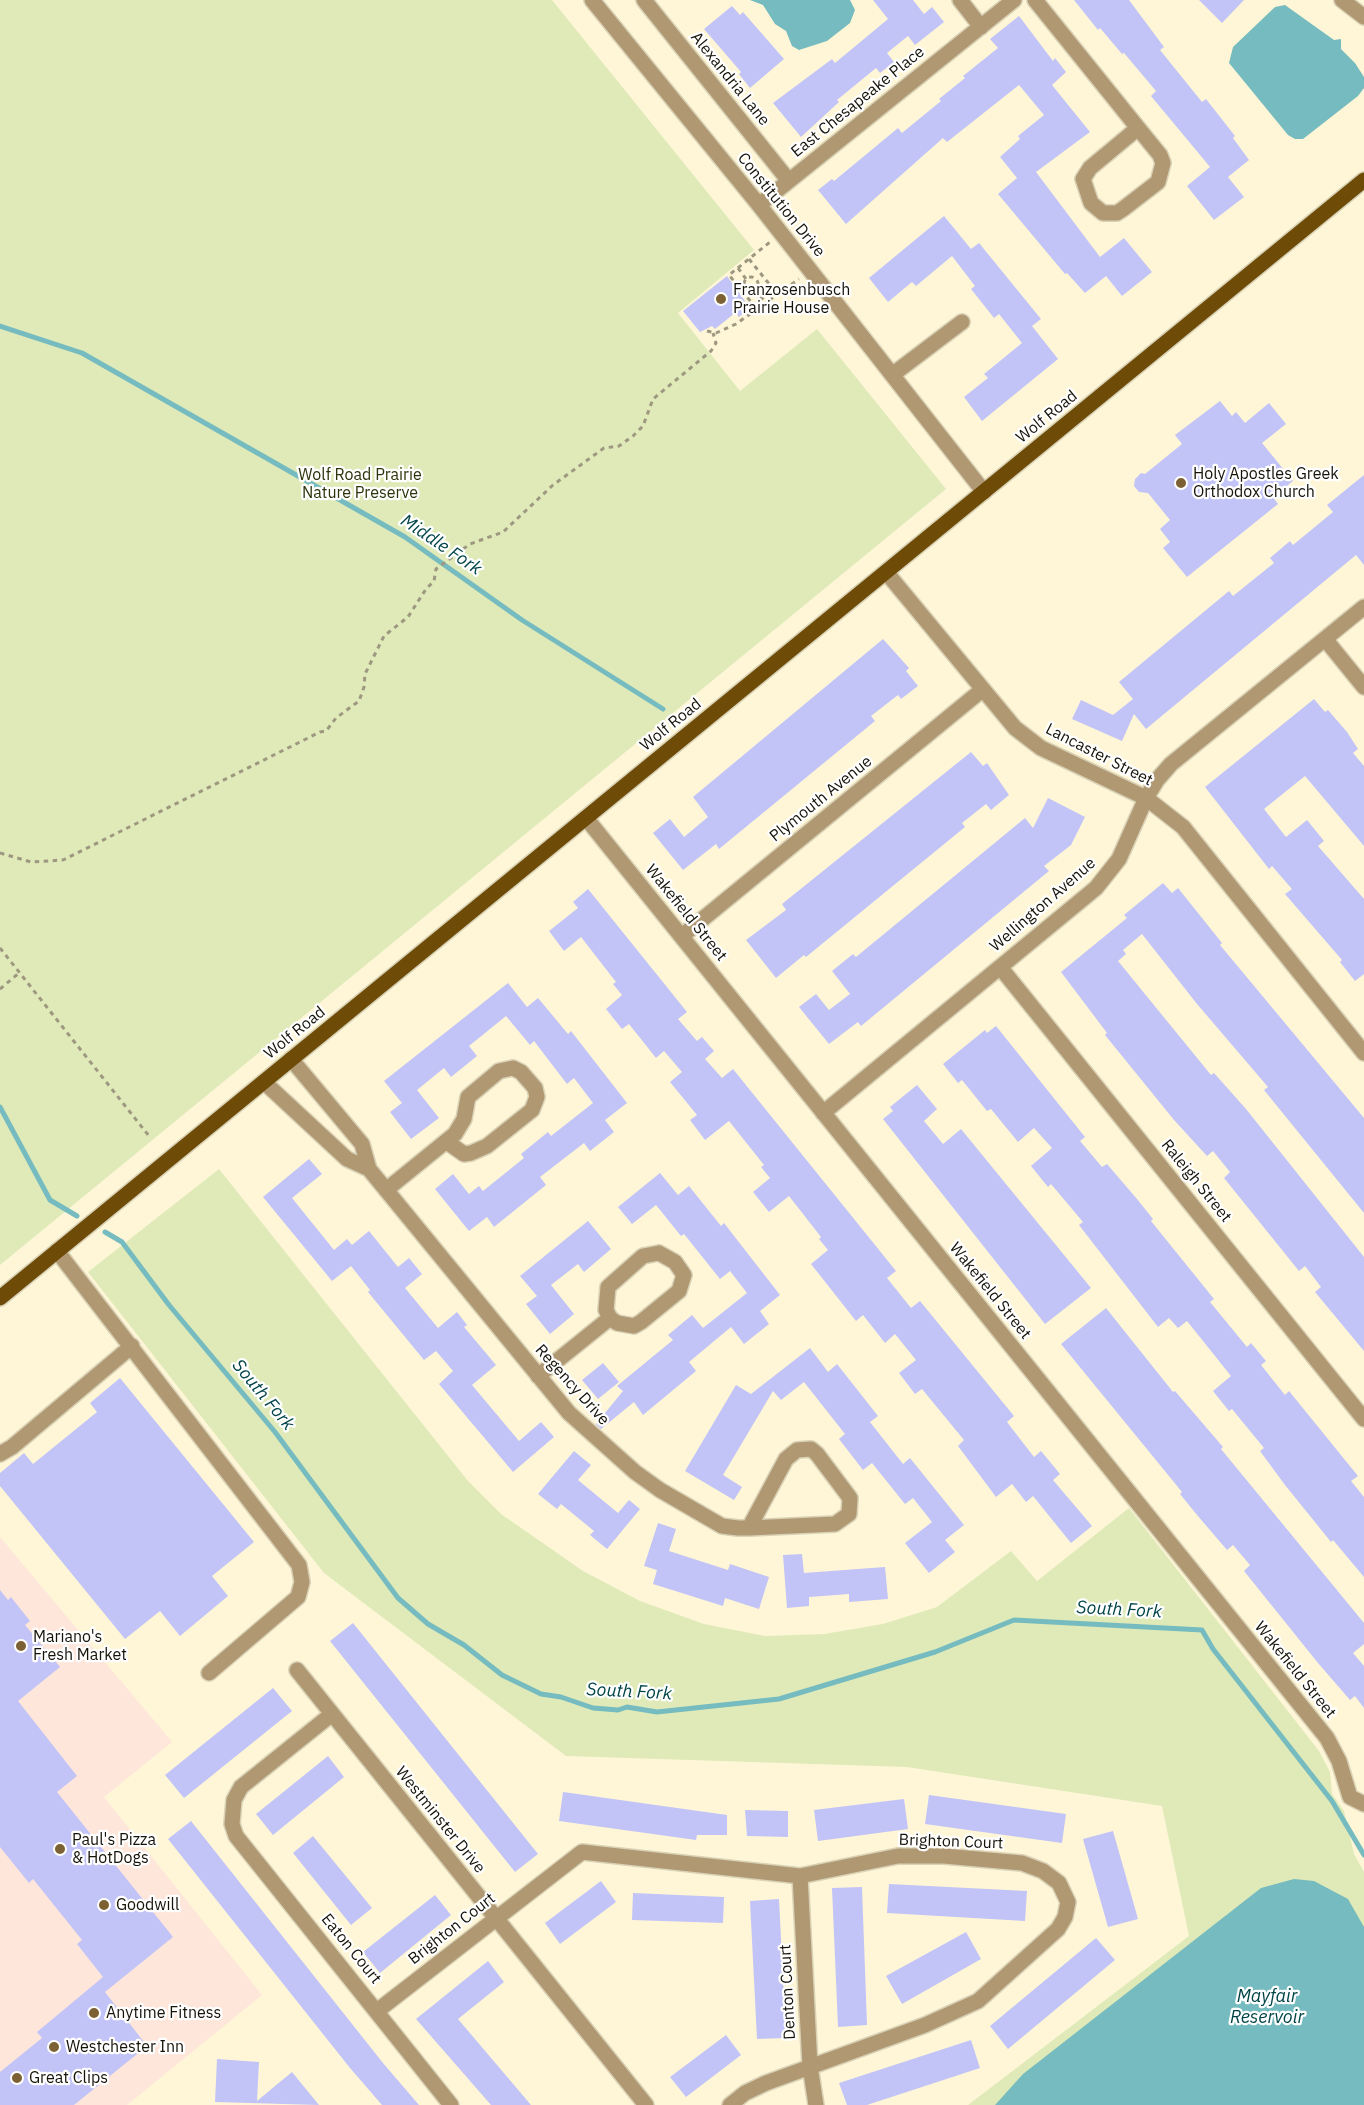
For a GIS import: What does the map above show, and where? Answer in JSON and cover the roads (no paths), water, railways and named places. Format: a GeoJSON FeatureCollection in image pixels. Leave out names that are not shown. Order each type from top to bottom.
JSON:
{"type":"FeatureCollection","features":[{"type":"Feature","properties":{"kind":"main road","name":"Wolf Road"},"geometry":{"type":"LineString","coordinates":[[0,1298],[1364,180]]}},
{"type":"Feature","properties":{"kind":"street","name":"Constitution Drive"},"geometry":{"type":"LineString","coordinates":[[592,0],[759,205],[984,492]]}},
{"type":"Feature","properties":{"kind":"street","name":"Alexandria Lane"},"geometry":{"type":"LineString","coordinates":[[644,0],[789,181]]}},
{"type":"Feature","properties":{"kind":"street"},"geometry":{"type":"LineString","coordinates":[[960,0],[981,27]]}},
{"type":"Feature","properties":{"kind":"street","name":"East Chesapeake Place"},"geometry":{"type":"LineString","coordinates":[[759,205],[1014,0]]}},
{"type":"Feature","properties":{"kind":"street"},"geometry":{"type":"LineString","coordinates":[[1035,0],[1138,128],[1160,156],[1163,163],[1161,177],[1123,209],[1117,213],[1103,213],[1090,203],[1083,179],[1090,168],[1138,128]]}},
{"type":"Feature","properties":{"kind":"street"},"geometry":{"type":"LineString","coordinates":[[1342,0],[1364,17]]}},
{"type":"Feature","properties":{"kind":"street"},"geometry":{"type":"LineString","coordinates":[[892,375],[962,322]]}},
{"type":"Feature","properties":{"kind":"street","name":"Lancaster Street"},"geometry":{"type":"LineString","coordinates":[[886,572],[1015,728],[1041,748],[1146,798],[1183,827],[1364,1053]]}},
{"type":"Feature","properties":{"kind":"street","name":"Wellington Avenue"},"geometry":{"type":"LineString","coordinates":[[823,1113],[1082,900],[1109,874],[1119,859],[1146,798],[1157,780],[1171,764],[1364,607]]}},
{"type":"Feature","properties":{"kind":"street"},"geometry":{"type":"LineString","coordinates":[[1325,639],[1364,687]]}},
{"type":"Feature","properties":{"kind":"street","name":"Plymouth Avenue"},"geometry":{"type":"LineString","coordinates":[[681,936],[982,690]]}},
{"type":"Feature","properties":{"kind":"street","name":"Wakefield Street"},"geometry":{"type":"LineString","coordinates":[[585,818],[1327,1738],[1357,1800]]}},
{"type":"Feature","properties":{"kind":"street","name":"Raleigh Street"},"geometry":{"type":"LineString","coordinates":[[1000,967],[1364,1419]]}},
{"type":"Feature","properties":{"kind":"street","name":"Regency Drive"},"geometry":{"type":"LineString","coordinates":[[291,1059],[362,1144],[369,1169],[538,1376],[569,1413],[635,1472],[660,1490],[722,1526],[749,1528],[835,1524],[844,1520],[851,1505],[846,1489],[817,1454],[804,1449],[797,1450],[786,1459],[749,1528]]}},
{"type":"Feature","properties":{"kind":"street"},"geometry":{"type":"LineString","coordinates":[[386,1190],[447,1142],[464,1119],[468,1097],[499,1071],[513,1068],[521,1072],[535,1088],[537,1097],[532,1110],[487,1146],[471,1154],[464,1154],[447,1142]]}},
{"type":"Feature","properties":{"kind":"street","name":"Regency Drive"},"geometry":{"type":"LineString","coordinates":[[264,1082],[347,1159],[369,1169]]}},
{"type":"Feature","properties":{"kind":"street"},"geometry":{"type":"LineString","coordinates":[[57,1251],[299,1565],[302,1582],[298,1597],[209,1673]]}},
{"type":"Feature","properties":{"kind":"street"},"geometry":{"type":"LineString","coordinates":[[659,1253],[675,1262],[684,1275],[679,1292],[634,1326],[617,1323],[610,1318],[606,1310],[605,1294],[613,1281],[643,1256],[659,1253]]}},
{"type":"Feature","properties":{"kind":"street"},"geometry":{"type":"LineString","coordinates":[[538,1376],[610,1318]]}},
{"type":"Feature","properties":{"kind":"street"},"geometry":{"type":"LineString","coordinates":[[0,1454],[12,1447],[132,1346]]}},
{"type":"Feature","properties":{"kind":"street","name":"Westminster Drive"},"geometry":{"type":"LineString","coordinates":[[297,1670],[646,2105]]}},
{"type":"Feature","properties":{"kind":"street","name":"Eaton Court"},"geometry":{"type":"LineString","coordinates":[[332,1714],[241,1787],[234,1800],[231,1813],[236,1836],[451,2105]]}},
{"type":"Feature","properties":{"kind":"street","name":"Brighton Court"},"geometry":{"type":"LineString","coordinates":[[377,2011],[582,1852],[800,1876],[898,1856],[981,1859],[1022,1863],[1043,1871],[1059,1883],[1068,1902],[1065,1917],[1058,1929],[978,2001],[925,2025],[810,2066],[745,2093],[730,2105]]}},
{"type":"Feature","properties":{"kind":"street","name":"Denton Court"},"geometry":{"type":"LineString","coordinates":[[800,1876],[810,2066],[816,2105]]}},
{"type":"Feature","properties":{"kind":"water"},"geometry":{"type":"Polygon","coordinates":[[[750,0],[850,0],[855,10],[850,23],[827,41],[799,50],[792,46],[786,31],[775,24],[763,5],[750,0]]]}},
{"type":"Feature","properties":{"kind":"water"},"geometry":{"type":"Polygon","coordinates":[[[1285,5],[1334,40],[1341,39],[1341,49],[1355,63],[1364,77],[1364,88],[1358,96],[1303,139],[1295,139],[1288,135],[1229,63],[1233,47],[1275,7],[1285,5]]]}},
{"type":"Feature","properties":{"kind":"water","name":"Mayfair Reservoir"},"geometry":{"type":"Polygon","coordinates":[[[1294,1879],[1314,1881],[1348,1899],[1364,1927],[1364,2105],[995,2105],[1023,2074],[1261,1888],[1294,1879]]]}},
{"type":"Feature","properties":{"kind":"waterway","name":"Middle Fork"},"geometry":{"type":"LineString","coordinates":[[0,326],[82,353],[405,537],[522,620],[663,709]]}},
{"type":"Feature","properties":{"kind":"waterway","name":"South Fork"},"geometry":{"type":"LineString","coordinates":[[0,1107],[50,1200],[77,1216]]}},
{"type":"Feature","properties":{"kind":"waterway","name":"South Fork"},"geometry":{"type":"LineString","coordinates":[[105,1232],[122,1242],[169,1305],[275,1432],[398,1598],[428,1624],[464,1645],[502,1675],[541,1694],[561,1697],[593,1708],[618,1710],[627,1707],[657,1712],[779,1699],[935,1652],[1014,1620],[1202,1630],[1213,1649],[1332,1801],[1364,1855]]}},
{"type":"Feature","properties":{"kind":"place","name":"Franzosenbusch Prairie House"},"geometry":{"type":"Point","coordinates":[721,299]}},
{"type":"Feature","properties":{"kind":"place","name":"Holy Apostles Greek Orthodox Church"},"geometry":{"type":"Point","coordinates":[1181,483]}},
{"type":"Feature","properties":{"kind":"place","name":"Mariano's Fresh Market"},"geometry":{"type":"Point","coordinates":[21,1646]}},
{"type":"Feature","properties":{"kind":"place","name":"Paul's Pizza & HotDogs"},"geometry":{"type":"Point","coordinates":[60,1849]}},
{"type":"Feature","properties":{"kind":"place","name":"Goodwill"},"geometry":{"type":"Point","coordinates":[104,1905]}},
{"type":"Feature","properties":{"kind":"place","name":"Anytime Fitness"},"geometry":{"type":"Point","coordinates":[94,2013]}},
{"type":"Feature","properties":{"kind":"place","name":"Westchester Inn"},"geometry":{"type":"Point","coordinates":[54,2047]}},
{"type":"Feature","properties":{"kind":"place","name":"Great Clips"},"geometry":{"type":"Point","coordinates":[17,2078]}},
{"type":"Feature","properties":{"kind":"park label","name":"Wolf Road Prairie Nature Preserve"},"geometry":{"type":"Point","coordinates":[360,484]}}]}
